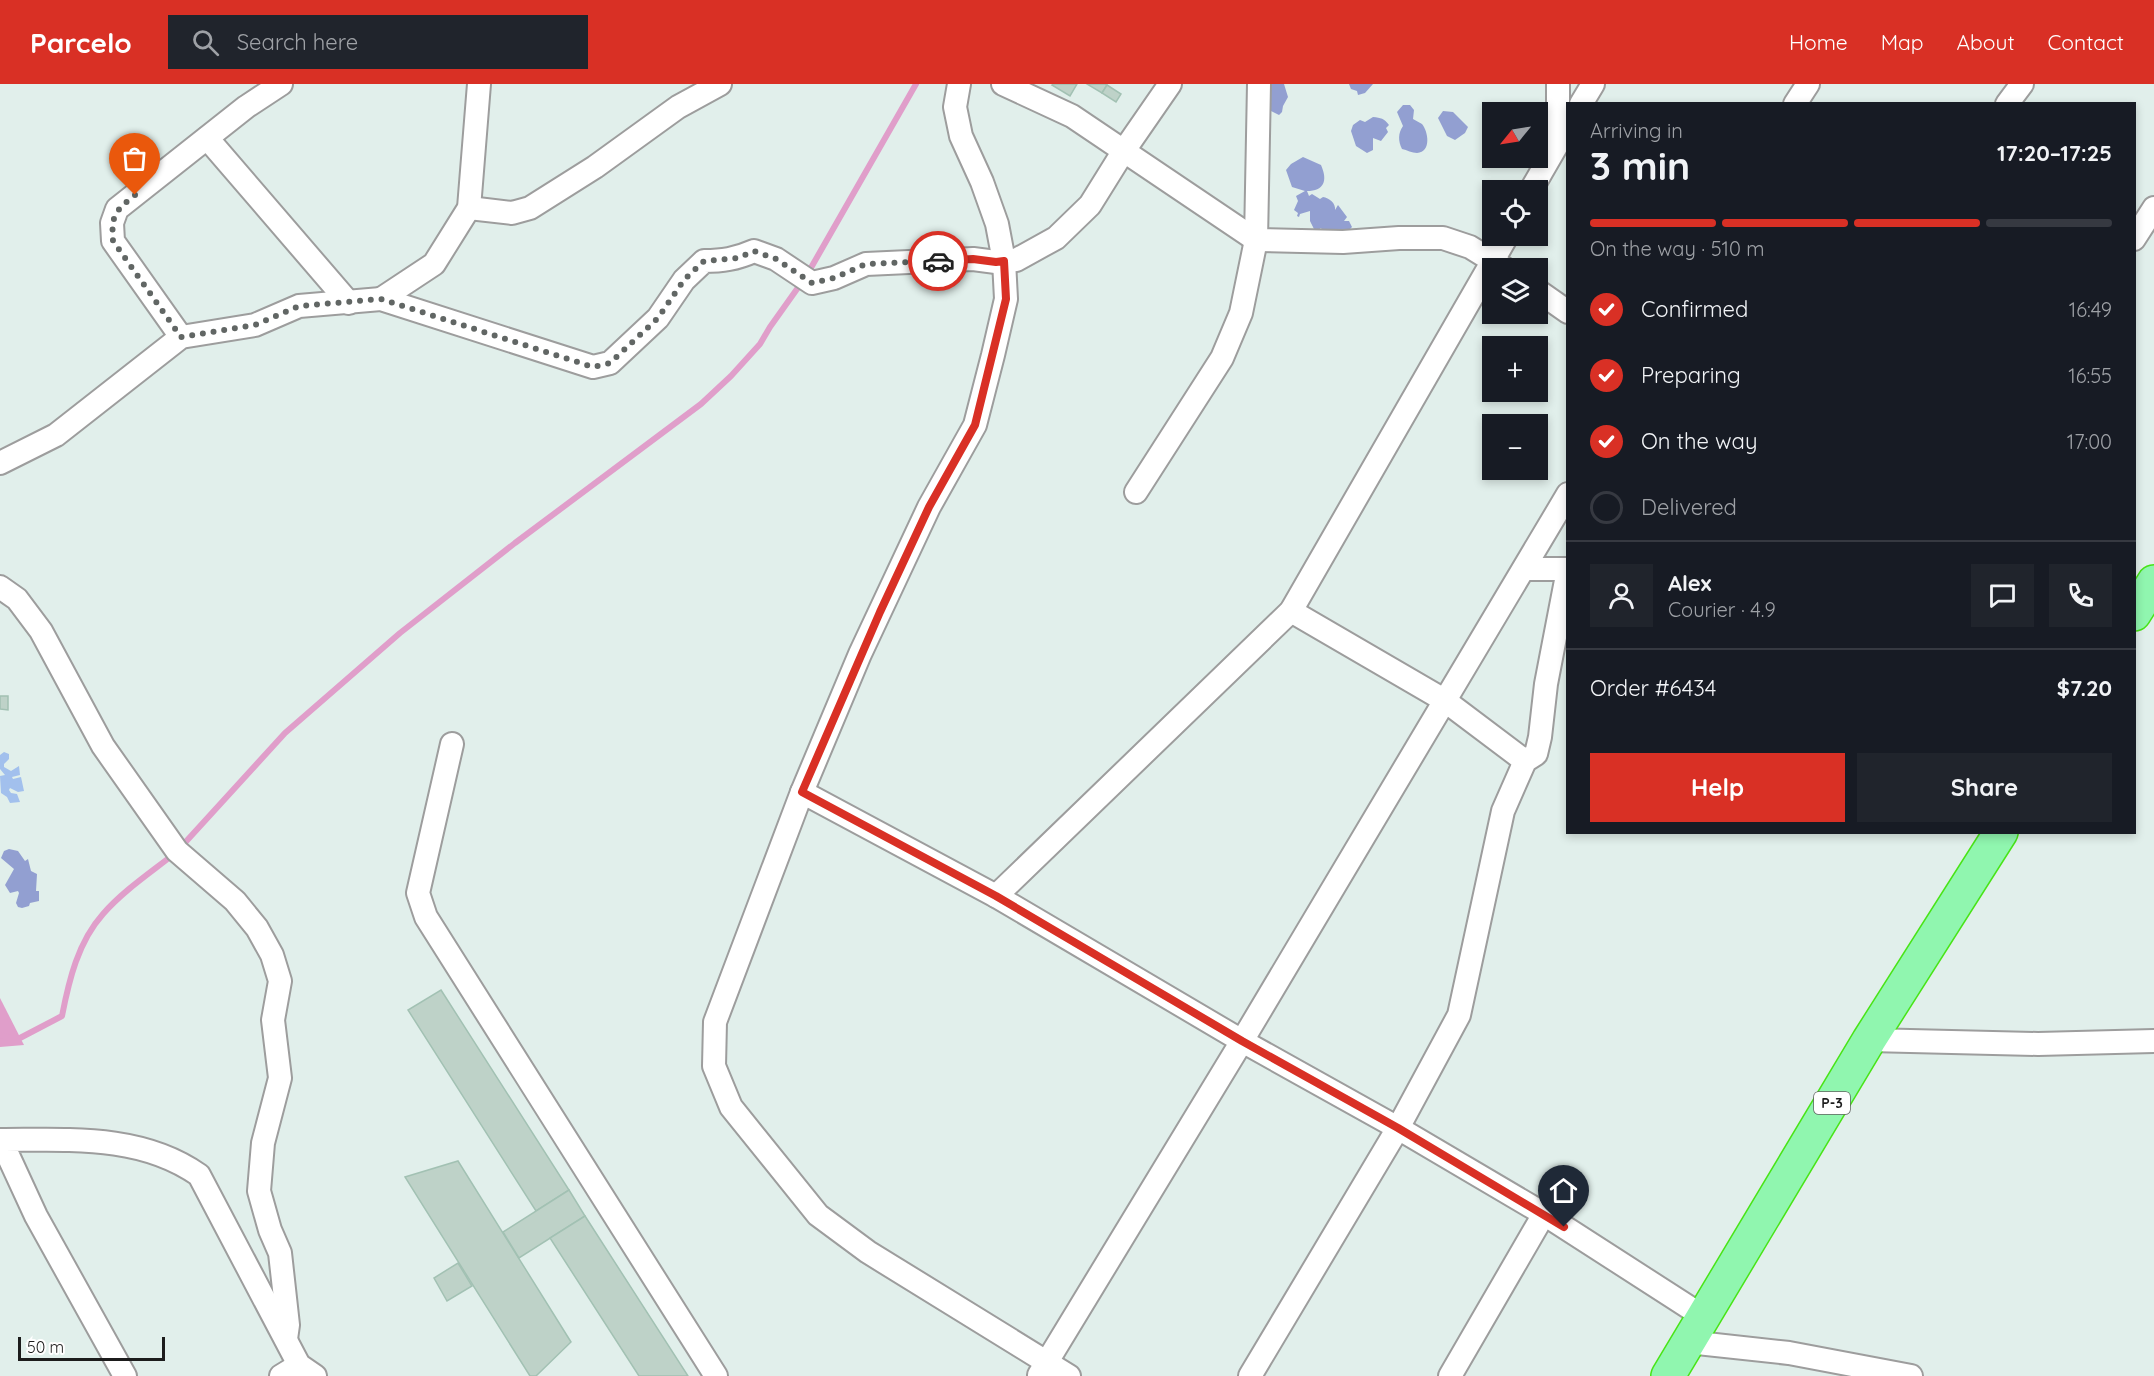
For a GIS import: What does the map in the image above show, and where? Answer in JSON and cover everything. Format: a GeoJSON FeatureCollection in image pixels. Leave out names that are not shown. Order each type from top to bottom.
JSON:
{"type":"FeatureCollection","features":[{"type":"Feature","properties":{"kind":"highway","name":"P-3"},"geometry":{"type":"LineString","coordinates":[[1668,1376],[1869,1040],[2000,834]]}},
{"type":"Feature","properties":{"kind":"street"},"geometry":{"type":"LineString","coordinates":[[181,337],[113,241],[112,223],[117,209],[246,107],[281,84]]}},
{"type":"Feature","properties":{"kind":"street"},"geometry":{"type":"LineString","coordinates":[[381,299],[434,264],[469,208],[479,84]]}},
{"type":"Feature","properties":{"kind":"street"},"geometry":{"type":"LineString","coordinates":[[678,84],[678,107]]}},
{"type":"Feature","properties":{"kind":"street"},"geometry":{"type":"LineString","coordinates":[[469,208],[495,213],[512,213],[530,208],[595,167],[678,107],[720,84]]}},
{"type":"Feature","properties":{"kind":"street"},"geometry":{"type":"LineString","coordinates":[[959,84],[955,107],[961,136],[982,182],[997,224],[1004,261],[1006,299],[975,425],[929,507],[880,612],[802,792],[715,1022],[714,1066],[731,1107],[818,1215],[868,1252],[1043,1370],[1069,1376]]}},
{"type":"Feature","properties":{"kind":"street"},"geometry":{"type":"LineString","coordinates":[[1003,84],[1072,116],[1256,240],[1343,242],[1443,238],[1470,247],[1487,258]]}},
{"type":"Feature","properties":{"kind":"street"},"geometry":{"type":"LineString","coordinates":[[0,462],[56,435],[181,337],[255,325],[299,306],[381,299],[593,367],[610,363],[658,318],[684,280],[704,261],[731,260],[754,251],[776,259],[812,283],[834,278],[866,264],[973,259],[996,262],[1016,260],[1056,238],[1090,205],[1170,84]]}},
{"type":"Feature","properties":{"kind":"street"},"geometry":{"type":"LineString","coordinates":[[1136,492],[1222,358],[1241,313],[1256,240],[1259,84]]}},
{"type":"Feature","properties":{"kind":"street"},"geometry":{"type":"LineString","coordinates":[[1537,180],[1563,134],[1558,84]]}},
{"type":"Feature","properties":{"kind":"street"},"geometry":{"type":"LineString","coordinates":[[1582,102],[1593,84]]}},
{"type":"Feature","properties":{"kind":"street"},"geometry":{"type":"LineString","coordinates":[[1796,102],[1808,84]]}},
{"type":"Feature","properties":{"kind":"street"},"geometry":{"type":"LineString","coordinates":[[2008,102],[2022,84]]}},
{"type":"Feature","properties":{"kind":"street"},"geometry":{"type":"LineString","coordinates":[[207,138],[350,303]]}},
{"type":"Feature","properties":{"kind":"street"},"geometry":{"type":"LineString","coordinates":[[2136,236],[2154,208]]}},
{"type":"Feature","properties":{"kind":"street"},"geometry":{"type":"LineString","coordinates":[[996,896],[1291,611],[1482,292]]}},
{"type":"Feature","properties":{"kind":"street"},"geometry":{"type":"LineString","coordinates":[[1548,298],[1566,311]]}},
{"type":"Feature","properties":{"kind":"street"},"geometry":{"type":"LineString","coordinates":[[1043,1370],[1566,497]]}},
{"type":"Feature","properties":{"kind":"street"},"geometry":{"type":"LineString","coordinates":[[1524,569],[1566,569]]}},
{"type":"Feature","properties":{"kind":"street"},"geometry":{"type":"LineString","coordinates":[[1250,1376],[1398,1128],[1459,1015],[1503,811],[1525,761],[1536,754],[1546,684],[1566,579]]}},
{"type":"Feature","properties":{"kind":"street"},"geometry":{"type":"LineString","coordinates":[[0,587],[17,599],[41,631],[103,746],[177,851],[235,901],[257,928],[272,955],[279,981],[273,1020],[280,1078],[262,1143],[259,1191],[270,1230],[280,1253],[288,1325],[286,1340]]}},
{"type":"Feature","properties":{"kind":"street"},"geometry":{"type":"LineString","coordinates":[[1291,611],[1444,700],[1525,761]]}},
{"type":"Feature","properties":{"kind":"street"},"geometry":{"type":"LineString","coordinates":[[452,744],[418,893],[426,917],[716,1376]]}},
{"type":"Feature","properties":{"kind":"street"},"geometry":{"type":"LineString","coordinates":[[802,792],[996,896],[1242,1041],[1398,1128],[1544,1214],[1696,1330],[1789,1353],[1911,1376]]}},
{"type":"Feature","properties":{"kind":"street"},"geometry":{"type":"LineString","coordinates":[[1869,1040],[2038,1044],[2154,1041]]}},
{"type":"Feature","properties":{"kind":"street"},"geometry":{"type":"LineString","coordinates":[[125,1376],[36,1216],[1,1140],[102,1141],[164,1156],[180,1162],[198,1175],[286,1340],[298,1372]]}},
{"type":"Feature","properties":{"kind":"street"},"geometry":{"type":"LineString","coordinates":[[1450,1376],[1544,1214]]}},
{"type":"Feature","properties":{"kind":"shaded area"},"geometry":{"type":"Polygon","coordinates":[[[1259,84],[1284,84],[1288,97],[1279,115],[1271,111],[1259,84]]]}},
{"type":"Feature","properties":{"kind":"shaded area"},"geometry":{"type":"Polygon","coordinates":[[[1349,84],[1373,84],[1365,93],[1358,95],[1349,84]]]}},
{"type":"Feature","properties":{"kind":"shaded area"},"geometry":{"type":"Polygon","coordinates":[[[1403,105],[1410,105],[1414,110],[1413,119],[1422,124],[1426,131],[1427,145],[1422,152],[1413,153],[1402,149],[1399,134],[1403,126],[1397,112],[1403,105]]]}},
{"type":"Feature","properties":{"kind":"shaded area"},"geometry":{"type":"Polygon","coordinates":[[[1443,111],[1453,112],[1468,127],[1465,133],[1455,140],[1447,136],[1438,118],[1443,111]]]}},
{"type":"Feature","properties":{"kind":"shaded area"},"geometry":{"type":"Polygon","coordinates":[[[1373,117],[1386,121],[1389,125],[1386,128],[1388,132],[1381,141],[1373,138],[1373,150],[1367,153],[1356,146],[1351,131],[1353,125],[1360,120],[1365,122],[1373,117]]]}},
{"type":"Feature","properties":{"kind":"shaded area"},"geometry":{"type":"Polygon","coordinates":[[[1303,157],[1321,165],[1324,176],[1321,187],[1307,191],[1309,196],[1312,194],[1320,199],[1328,198],[1335,210],[1338,205],[1347,217],[1344,221],[1349,221],[1352,227],[1349,230],[1323,232],[1321,228],[1315,231],[1310,221],[1310,211],[1297,216],[1298,213],[1294,210],[1298,201],[1296,196],[1305,191],[1292,187],[1286,170],[1303,157]]]}},
{"type":"Feature","properties":{"kind":"shaded area"},"geometry":{"type":"Polygon","coordinates":[[[4,752],[9,754],[9,759],[4,767],[11,771],[19,766],[20,775],[12,777],[13,779],[21,777],[24,791],[18,792],[10,788],[9,790],[17,794],[20,802],[10,803],[1,793],[0,776],[5,775],[0,769],[0,755],[4,752]]]}},
{"type":"Feature","properties":{"kind":"shaded area"},"geometry":{"type":"Polygon","coordinates":[[[9,849],[18,851],[25,861],[28,859],[31,871],[37,874],[36,891],[39,891],[39,901],[22,908],[16,903],[18,891],[10,893],[5,885],[14,869],[1,858],[4,851],[9,849]]]}},
{"type":"Feature","properties":{"kind":"shaded area"},"geometry":{"type":"Polygon","coordinates":[[[0,998],[24,1045],[0,1047],[0,998]]]}},
{"type":"Feature","properties":{"kind":"building"},"geometry":{"type":"Polygon","coordinates":[[[1053,84],[1077,84],[1070,96],[1053,84]]]}},
{"type":"Feature","properties":{"kind":"building"},"geometry":{"type":"Polygon","coordinates":[[[1087,84],[1105,84],[1107,85],[1102,93],[1087,84]]]}},
{"type":"Feature","properties":{"kind":"building"},"geometry":{"type":"Polygon","coordinates":[[[1107,85],[1121,94],[1116,102],[1102,93],[1107,85]]]}},
{"type":"Feature","properties":{"kind":"building"},"geometry":{"type":"Polygon","coordinates":[[[0,696],[8,696],[8,710],[0,709],[0,696]]]}},
{"type":"Feature","properties":{"kind":"building"},"geometry":{"type":"Polygon","coordinates":[[[441,990],[569,1190],[536,1211],[408,1010],[441,990]]]}},
{"type":"Feature","properties":{"kind":"building"},"geometry":{"type":"Polygon","coordinates":[[[458,1161],[571,1342],[536,1376],[530,1376],[405,1177],[458,1161]]]}},
{"type":"Feature","properties":{"kind":"building"},"geometry":{"type":"Polygon","coordinates":[[[569,1190],[585,1216],[519,1258],[503,1232],[569,1190]]]}},
{"type":"Feature","properties":{"kind":"building"},"geometry":{"type":"Polygon","coordinates":[[[585,1216],[688,1376],[639,1376],[550,1238],[585,1216]]]}},
{"type":"Feature","properties":{"kind":"building"},"geometry":{"type":"Polygon","coordinates":[[[458,1263],[472,1286],[447,1301],[434,1278],[458,1263]]]}},
{"type":"Feature","properties":{"kind":"waterway"},"geometry":{"type":"LineString","coordinates":[[808,273],[916,84]]}},
{"type":"Feature","properties":{"kind":"waterway"},"geometry":{"type":"LineString","coordinates":[[181,847],[285,733],[400,633],[515,543],[701,404],[760,344],[802,282]]}},
{"type":"Feature","properties":{"kind":"waterway"},"geometry":{"type":"LineString","coordinates":[[0,1035],[20,1038],[62,1016],[76,962],[94,925],[137,882],[174,854]]}},
{"type":"Feature","properties":{"kind":"way so far"},"geometry":{"type":"LineString","coordinates":[[135,195],[117,209],[112,223],[113,241],[181,337],[255,325],[299,306],[381,299],[593,367],[610,363],[658,318],[684,280],[704,261],[725,261],[754,251],[776,259],[812,283],[834,278],[866,264],[938,261]]}},
{"type":"Feature","properties":{"kind":"route"},"geometry":{"type":"LineString","coordinates":[[938,261],[973,259],[1004,261],[1006,299],[993,355],[975,425],[929,507],[860,654],[802,792],[996,896],[1242,1041],[1398,1128],[1564,1227]]}}]}
